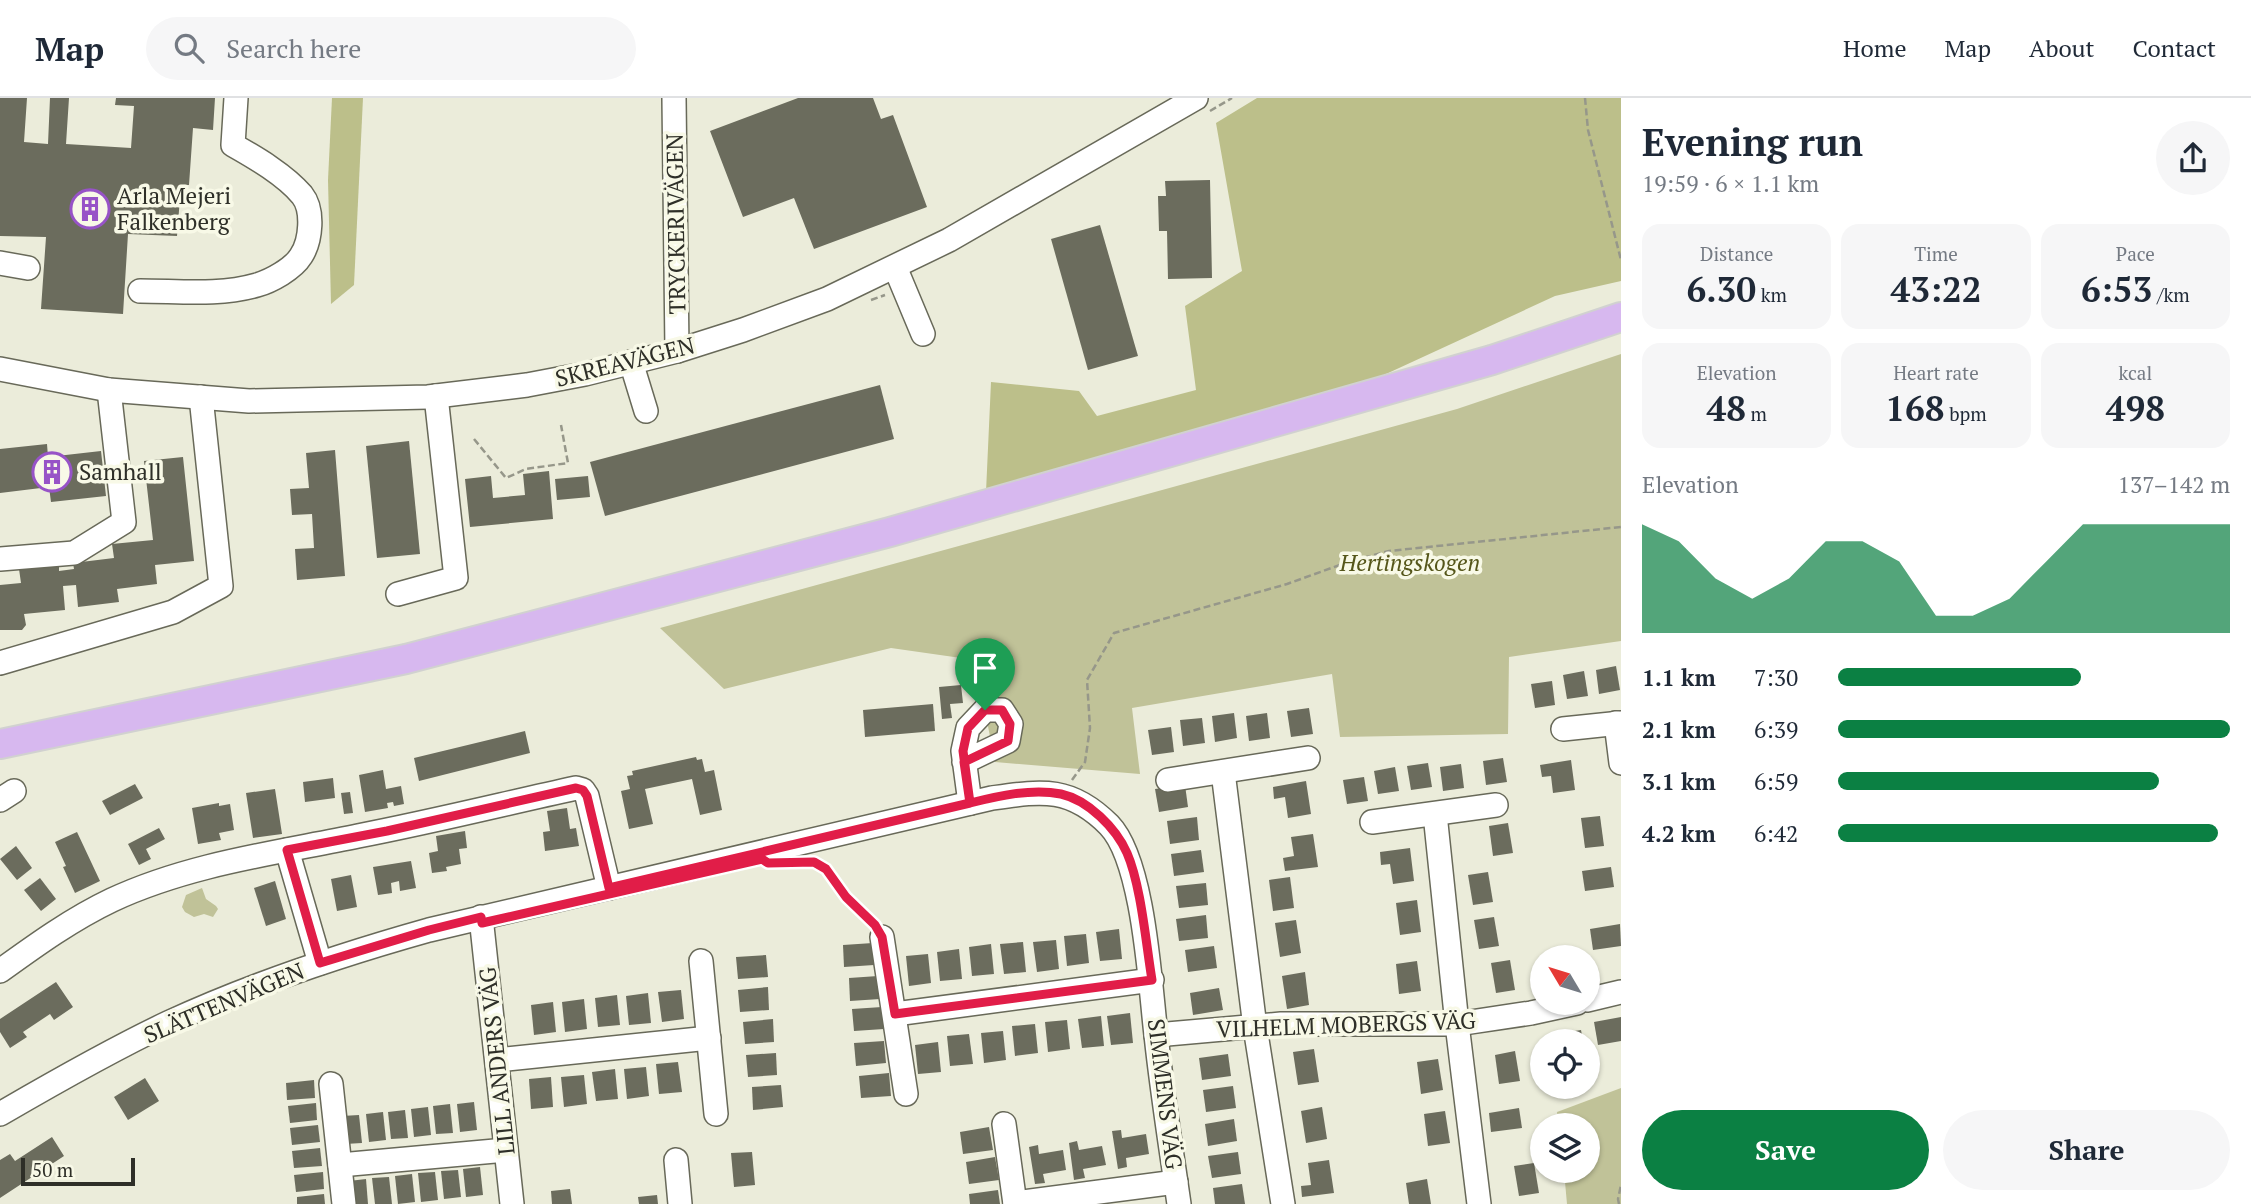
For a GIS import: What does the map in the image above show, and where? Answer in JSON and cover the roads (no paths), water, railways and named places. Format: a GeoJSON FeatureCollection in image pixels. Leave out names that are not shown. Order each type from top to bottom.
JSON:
{"type":"FeatureCollection","features":[{"type":"Feature","properties":{"kind":"main road"},"geometry":{"type":"LineString","coordinates":[[0,744],[406,659],[527,628],[931,520],[1492,360],[1621,317]]}},
{"type":"Feature","properties":{"kind":"street"},"geometry":{"type":"LineString","coordinates":[[140,291],[228,292],[260,285],[282,273],[301,257],[310,234],[304,197],[260,160],[233,145],[236,98]]}},
{"type":"Feature","properties":{"kind":"street","name":"TRYCKERIVÄGEN"},"geometry":{"type":"LineString","coordinates":[[674,98],[677,351]]}},
{"type":"Feature","properties":{"kind":"street","name":"SKREAVÄGEN"},"geometry":{"type":"LineString","coordinates":[[0,369],[110,390],[249,401],[436,396],[527,385],[677,351],[827,299],[900,277],[949,240],[1202,105]]}},
{"type":"Feature","properties":{"kind":"street"},"geometry":{"type":"LineString","coordinates":[[0,263],[28,268]]}},
{"type":"Feature","properties":{"kind":"street"},"geometry":{"type":"LineString","coordinates":[[900,277],[923,334]]}},
{"type":"Feature","properties":{"kind":"street"},"geometry":{"type":"LineString","coordinates":[[631,362],[646,411]]}},
{"type":"Feature","properties":{"kind":"street"},"geometry":{"type":"LineString","coordinates":[[0,559],[74,553],[124,522],[110,390]]}},
{"type":"Feature","properties":{"kind":"street"},"geometry":{"type":"LineString","coordinates":[[398,594],[456,579],[436,396]]}},
{"type":"Feature","properties":{"kind":"street"},"geometry":{"type":"LineString","coordinates":[[0,663],[173,612],[221,586],[201,397]]}},
{"type":"Feature","properties":{"kind":"street"},"geometry":{"type":"LineString","coordinates":[[1563,729],[1618,723],[1621,763]]}},
{"type":"Feature","properties":{"kind":"street"},"geometry":{"type":"LineString","coordinates":[[1168,780],[1308,758]]}},
{"type":"Feature","properties":{"kind":"street"},"geometry":{"type":"LineString","coordinates":[[964,762],[981,800]]}},
{"type":"Feature","properties":{"kind":"street"},"geometry":{"type":"LineString","coordinates":[[1223,772],[1255,1027],[1283,1204]]}},
{"type":"Feature","properties":{"kind":"street"},"geometry":{"type":"LineString","coordinates":[[0,971],[53,934],[114,900],[176,877],[214,866],[387,831],[576,788],[583,790],[587,796],[609,888]]}},
{"type":"Feature","properties":{"kind":"street","name":"SIMMENS VÄG"},"geometry":{"type":"LineString","coordinates":[[981,800],[1037,792],[1063,794],[1088,808],[1111,827],[1127,854],[1152,980],[1156,1035],[1177,1193]]}},
{"type":"Feature","properties":{"kind":"street","name":"SLÄTTENVÄGEN"},"geometry":{"type":"LineString","coordinates":[[0,1115],[87,1065],[169,1023],[320,963],[481,917],[981,800]]}},
{"type":"Feature","properties":{"kind":"street"},"geometry":{"type":"LineString","coordinates":[[1372,822],[1496,805]]}},
{"type":"Feature","properties":{"kind":"street"},"geometry":{"type":"LineString","coordinates":[[1435,814],[1479,1204]]}},
{"type":"Feature","properties":{"kind":"street"},"geometry":{"type":"LineString","coordinates":[[287,850],[320,963]]}},
{"type":"Feature","properties":{"kind":"street","name":"LILL ANDERS VÄG"},"geometry":{"type":"LineString","coordinates":[[481,917],[512,1204]]}},
{"type":"Feature","properties":{"kind":"street"},"geometry":{"type":"LineString","coordinates":[[882,937],[906,1094]]}},
{"type":"Feature","properties":{"kind":"street"},"geometry":{"type":"LineString","coordinates":[[701,961],[716,1114]]}},
{"type":"Feature","properties":{"kind":"street"},"geometry":{"type":"LineString","coordinates":[[895,1014],[1152,980]]}},
{"type":"Feature","properties":{"kind":"street"},"geometry":{"type":"LineString","coordinates":[[1600,997],[1621,992]]}},
{"type":"Feature","properties":{"kind":"street","name":"VILHELM MOBERGS VÄG"},"geometry":{"type":"LineString","coordinates":[[1156,1035],[1281,1024],[1457,1024],[1530,1013]]}},
{"type":"Feature","properties":{"kind":"street"},"geometry":{"type":"LineString","coordinates":[[497,1060],[709,1038]]}},
{"type":"Feature","properties":{"kind":"street"},"geometry":{"type":"LineString","coordinates":[[331,1084],[344,1204]]}},
{"type":"Feature","properties":{"kind":"street"},"geometry":{"type":"LineString","coordinates":[[1004,1124],[1015,1203],[1177,1193]]}},
{"type":"Feature","properties":{"kind":"street"},"geometry":{"type":"LineString","coordinates":[[340,1166],[506,1150]]}},
{"type":"Feature","properties":{"kind":"street"},"geometry":{"type":"LineString","coordinates":[[676,1160],[680,1204]]}},
{"type":"Feature","properties":{"kind":"place","name":"Arla Mejeri Falkenberg"},"geometry":{"type":"Point","coordinates":[90,209]}},
{"type":"Feature","properties":{"kind":"place","name":"Samhall"},"geometry":{"type":"Point","coordinates":[52,472]}},
{"type":"Feature","properties":{"kind":"park label","name":"Hertingskogen"},"geometry":{"type":"Point","coordinates":[1410,563]}}]}
